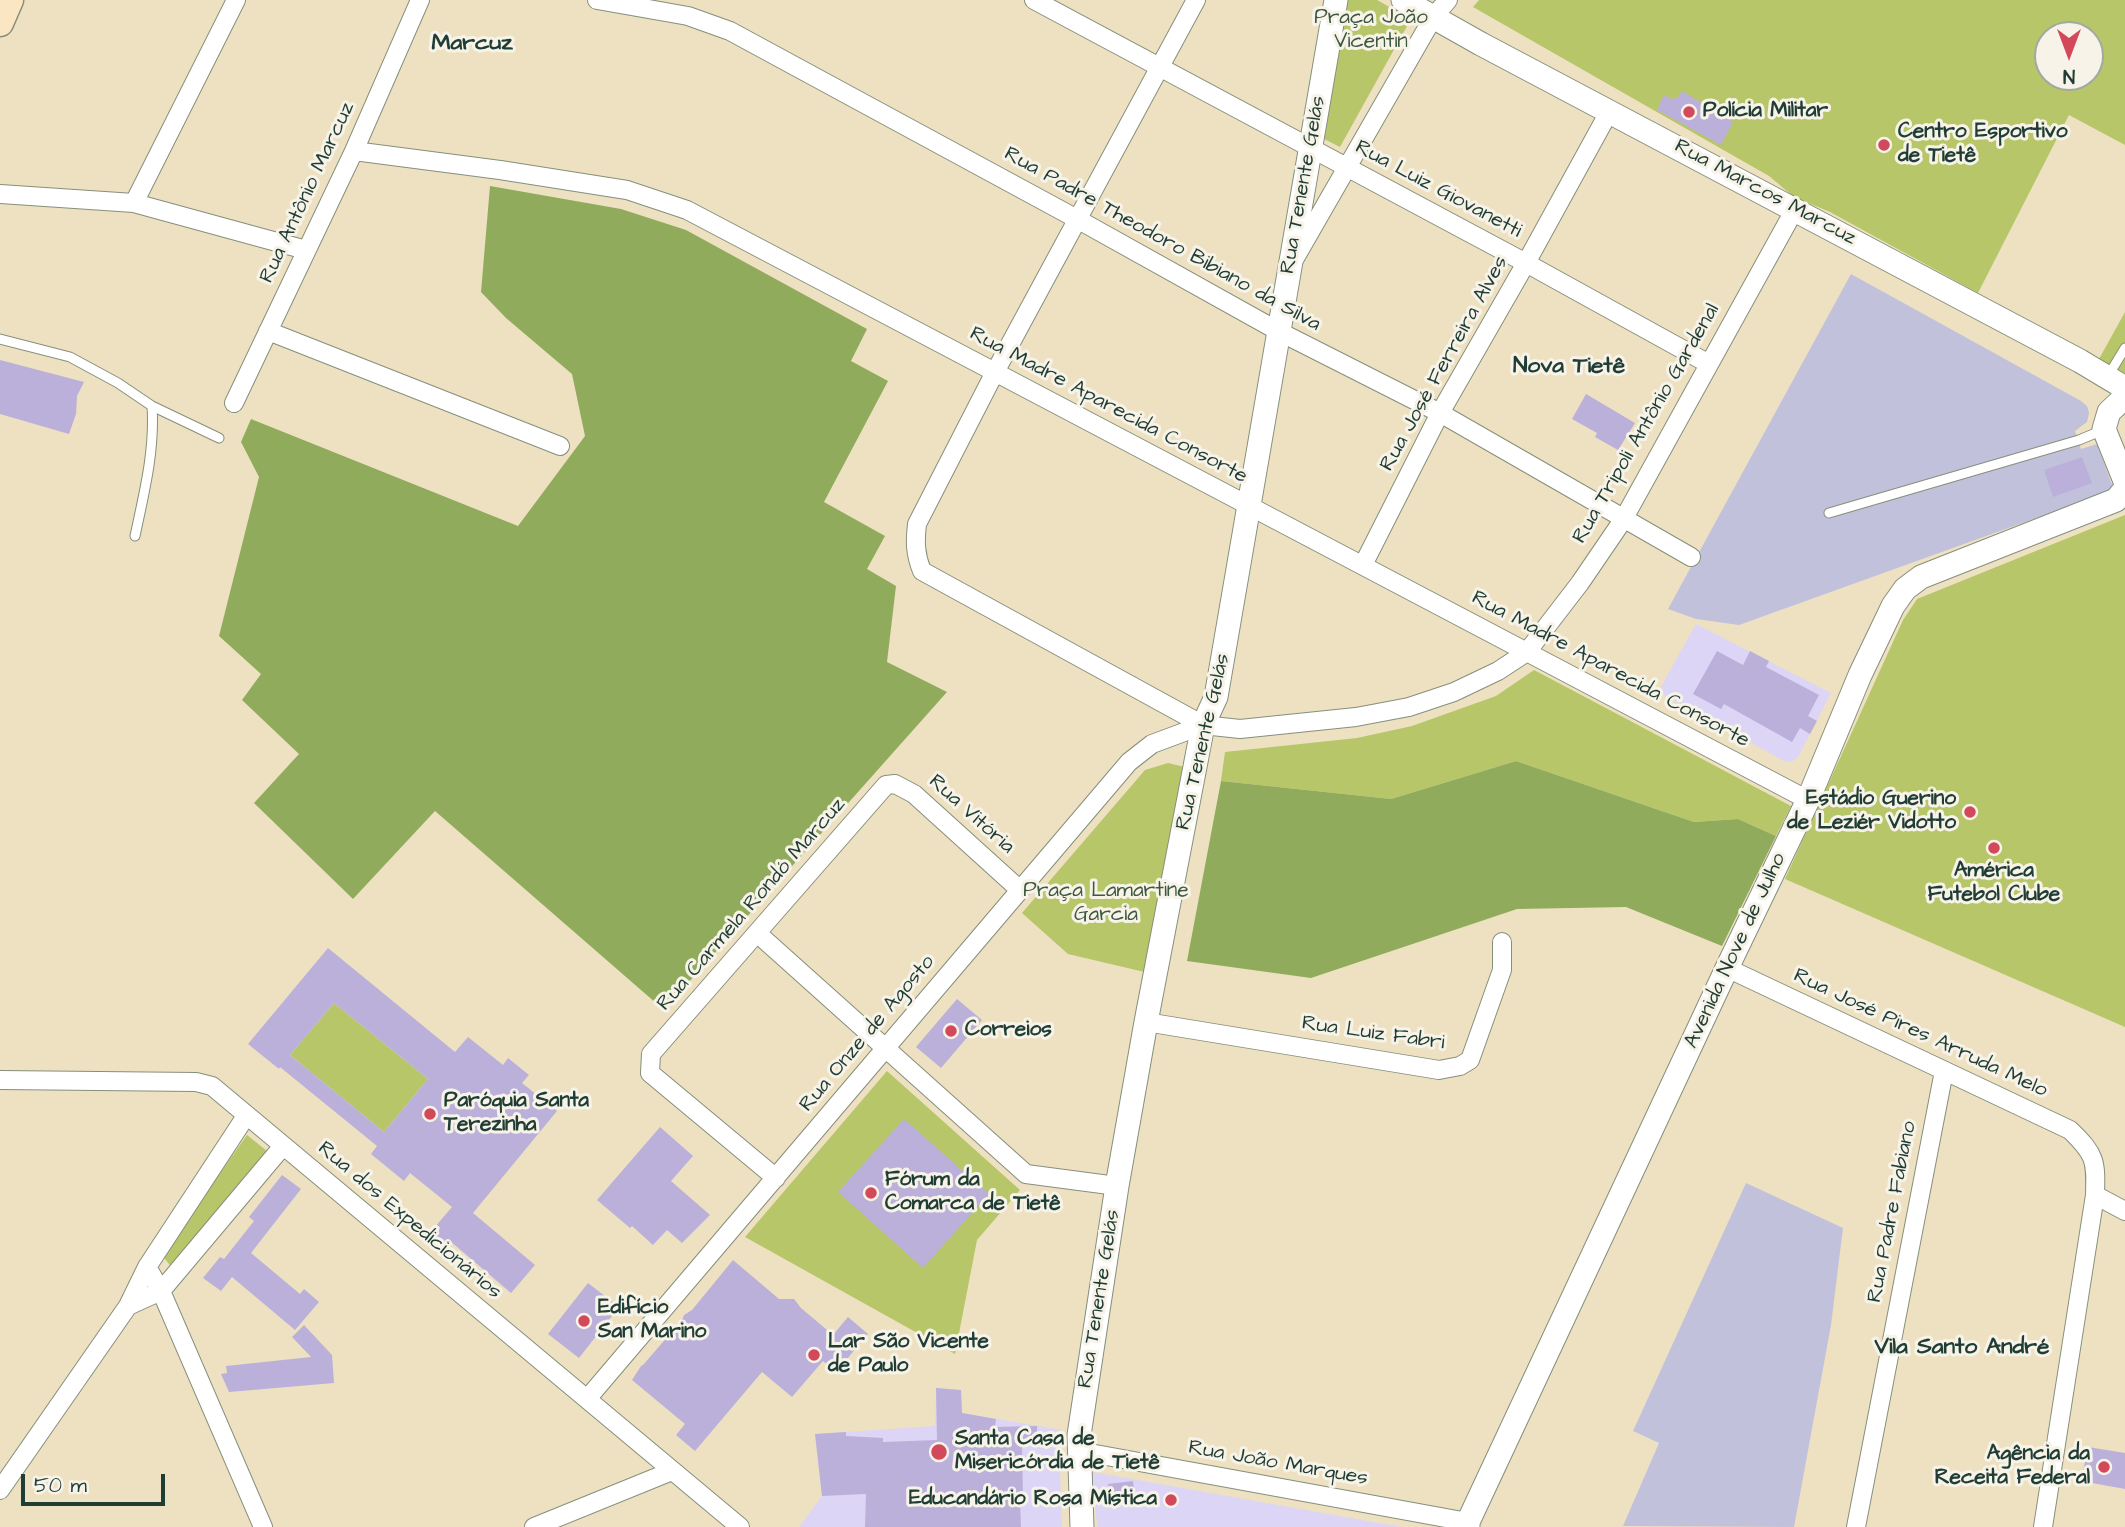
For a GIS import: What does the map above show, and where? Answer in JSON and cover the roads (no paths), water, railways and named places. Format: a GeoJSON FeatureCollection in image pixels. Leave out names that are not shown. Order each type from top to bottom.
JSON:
{"type":"FeatureCollection","features":[{"type":"Feature","properties":{"kind":"main road"},"geometry":{"type":"LineString","coordinates":[[0,23],[10,0]]}},
{"type":"Feature","properties":{"kind":"street"},"geometry":{"type":"LineString","coordinates":[[134,204],[236,0]]}},
{"type":"Feature","properties":{"kind":"street","name":"Rua Antônio Marcuz"},"geometry":{"type":"LineString","coordinates":[[234,403],[354,151],[420,0]]}},
{"type":"Feature","properties":{"kind":"street","name":"Rua Padre Theodoro Bibiano da Silva"},"geometry":{"type":"LineString","coordinates":[[597,0],[688,16],[730,32],[1278,331],[1440,413],[1691,557]]}},
{"type":"Feature","properties":{"kind":"street","name":"Rua Luiz Giovanetti"},"geometry":{"type":"LineString","coordinates":[[1034,0],[1527,263],[1709,364]]}},
{"type":"Feature","properties":{"kind":"street"},"geometry":{"type":"LineString","coordinates":[[1196,0],[995,372],[917,524],[915,541],[916,556],[922,570],[1203,725]]}},
{"type":"Feature","properties":{"kind":"street","name":"Rua Tenente Gelás"},"geometry":{"type":"LineString","coordinates":[[1082,1527],[1079,1435],[1118,1186],[1146,1022],[1203,725],[1216,697],[1251,508],[1278,331],[1336,0]]}},
{"type":"Feature","properties":{"kind":"street","name":"Rua Marcos Marcuz"},"geometry":{"type":"LineString","coordinates":[[1403,0],[1441,8],[1481,44],[2080,361],[2116,383]]}},
{"type":"Feature","properties":{"kind":"street"},"geometry":{"type":"LineString","coordinates":[[1290,267],[1441,8]]}},
{"type":"Feature","properties":{"kind":"street","name":"Rua José Ferreira Alves"},"geometry":{"type":"LineString","coordinates":[[1363,565],[1440,413],[1527,263],[1609,112]]}},
{"type":"Feature","properties":{"kind":"street","name":"Rua Madre Aparecida Consorte"},"geometry":{"type":"LineString","coordinates":[[354,151],[627,190],[687,211],[1808,800]]}},
{"type":"Feature","properties":{"kind":"street"},"geometry":{"type":"LineString","coordinates":[[0,194],[134,204],[306,250]]}},
{"type":"Feature","properties":{"kind":"street","name":"Rua Tripoli Antônio Gardenal"},"geometry":{"type":"LineString","coordinates":[[1203,725],[1240,729],[1356,717],[1409,707],[1454,692],[1498,671],[1527,652],[1580,583],[1623,520],[1794,209]]}},
{"type":"Feature","properties":{"kind":"street"},"geometry":{"type":"LineString","coordinates":[[268,331],[560,446]]}},
{"type":"Feature","properties":{"kind":"street"},"geometry":{"type":"LineString","coordinates":[[2116,383],[2113,413],[2122,490]]}},
{"type":"Feature","properties":{"kind":"street","name":"Avenida Nove de Julho"},"geometry":{"type":"LineString","coordinates":[[1468,1525],[1808,800],[1860,675],[1893,606],[1905,589],[1921,577],[2122,490]]}},
{"type":"Feature","properties":{"kind":"street","name":"Rua Onze de Agosto"},"geometry":{"type":"LineString","coordinates":[[587,1399],[1129,762],[1152,744],[1203,725]]}},
{"type":"Feature","properties":{"kind":"street","name":"Rua Vitória"},"geometry":{"type":"LineString","coordinates":[[886,785],[905,787],[914,794],[1020,890]]}},
{"type":"Feature","properties":{"kind":"street","name":"Rua Carmela Rondó Marcuz"},"geometry":{"type":"LineString","coordinates":[[776,1178],[650,1073],[651,1055],[886,785]]}},
{"type":"Feature","properties":{"kind":"street"},"geometry":{"type":"LineString","coordinates":[[757,933],[1026,1174],[1118,1186]]}},
{"type":"Feature","properties":{"kind":"street","name":"Rua Luiz Fabri"},"geometry":{"type":"LineString","coordinates":[[1146,1022],[1439,1070],[1460,1066],[1470,1060],[1502,970],[1502,942]]}},
{"type":"Feature","properties":{"kind":"street","name":"Rua José Pires Arruda Melo"},"geometry":{"type":"LineString","coordinates":[[1727,968],[2070,1130],[2090,1149],[2095,1168],[2095,1195]]}},
{"type":"Feature","properties":{"kind":"street","name":"Rua Padre Fabiano"},"geometry":{"type":"LineString","coordinates":[[1856,1527],[1944,1071]]}},
{"type":"Feature","properties":{"kind":"street","name":"Rua dos Expedicionários"},"geometry":{"type":"LineString","coordinates":[[0,1080],[195,1082],[212,1086],[740,1527]]}},
{"type":"Feature","properties":{"kind":"street"},"geometry":{"type":"LineString","coordinates":[[0,1490],[128,1306],[147,1267],[246,1116]]}},
{"type":"Feature","properties":{"kind":"street"},"geometry":{"type":"LineString","coordinates":[[128,1306],[161,1291],[282,1146]]}},
{"type":"Feature","properties":{"kind":"street"},"geometry":{"type":"LineString","coordinates":[[2043,1527],[2095,1195],[2125,1211]]}},
{"type":"Feature","properties":{"kind":"street"},"geometry":{"type":"LineString","coordinates":[[147,1267],[161,1291],[263,1527]]}},
{"type":"Feature","properties":{"kind":"street","name":"Rua João Marques"},"geometry":{"type":"LineString","coordinates":[[1079,1451],[1468,1525]]}},
{"type":"Feature","properties":{"kind":"street"},"geometry":{"type":"LineString","coordinates":[[539,1526],[673,1471]]}},
{"type":"Feature","properties":{"kind":"lane"},"geometry":{"type":"LineString","coordinates":[[0,339],[70,357],[118,383],[152,406],[219,438]]}},
{"type":"Feature","properties":{"kind":"lane"},"geometry":{"type":"LineString","coordinates":[[2116,383],[2125,348]]}},
{"type":"Feature","properties":{"kind":"lane"},"geometry":{"type":"LineString","coordinates":[[135,536],[152,453],[152,406]]}},
{"type":"Feature","properties":{"kind":"lane"},"geometry":{"type":"LineString","coordinates":[[1829,513],[2079,440],[2113,413]]}},
{"type":"Feature","properties":{"kind":"place","name":"Polícia Militar"},"geometry":{"type":"Point","coordinates":[1689,112]}},
{"type":"Feature","properties":{"kind":"place","name":"Centro Esportivo de Tietê"},"geometry":{"type":"Point","coordinates":[1884,145]}},
{"type":"Feature","properties":{"kind":"place","name":"Estádio Guerino de Leziér Vidotto"},"geometry":{"type":"Point","coordinates":[1970,812]}},
{"type":"Feature","properties":{"kind":"place","name":"América Futebol Clube"},"geometry":{"type":"Point","coordinates":[1994,848]}},
{"type":"Feature","properties":{"kind":"place","name":"Correios"},"geometry":{"type":"Point","coordinates":[951,1031]}},
{"type":"Feature","properties":{"kind":"place","name":"Paróquia Santa Terezinha"},"geometry":{"type":"Point","coordinates":[430,1114]}},
{"type":"Feature","properties":{"kind":"place","name":"Fórum da Comarca de Tietê"},"geometry":{"type":"Point","coordinates":[871,1193]}},
{"type":"Feature","properties":{"kind":"place","name":"Edifício San Marino"},"geometry":{"type":"Point","coordinates":[584,1321]}},
{"type":"Feature","properties":{"kind":"place","name":"Lar São Vicente de Paulo"},"geometry":{"type":"Point","coordinates":[814,1355]}},
{"type":"Feature","properties":{"kind":"place","name":"Santa Casa de Misericórdia de Tietê"},"geometry":{"type":"Point","coordinates":[939,1452]}},
{"type":"Feature","properties":{"kind":"place","name":"Agência da Receita Federal"},"geometry":{"type":"Point","coordinates":[2104,1467]}},
{"type":"Feature","properties":{"kind":"place","name":"Educandário Rosa Mística"},"geometry":{"type":"Point","coordinates":[1171,1500]}},
{"type":"Feature","properties":{"kind":"district","name":"Marcuz"},"geometry":{"type":"Point","coordinates":[472,44]}},
{"type":"Feature","properties":{"kind":"district","name":"Nova Tietê"},"geometry":{"type":"Point","coordinates":[1569,367]}},
{"type":"Feature","properties":{"kind":"district","name":"Vila Santo André"},"geometry":{"type":"Point","coordinates":[1962,1348]}},
{"type":"Feature","properties":{"kind":"park label","name":"Praça João Vicentin"},"geometry":{"type":"Point","coordinates":[1371,31]}},
{"type":"Feature","properties":{"kind":"park label","name":"Praça Lamartine Garcia"},"geometry":{"type":"Point","coordinates":[1106,904]}}]}
